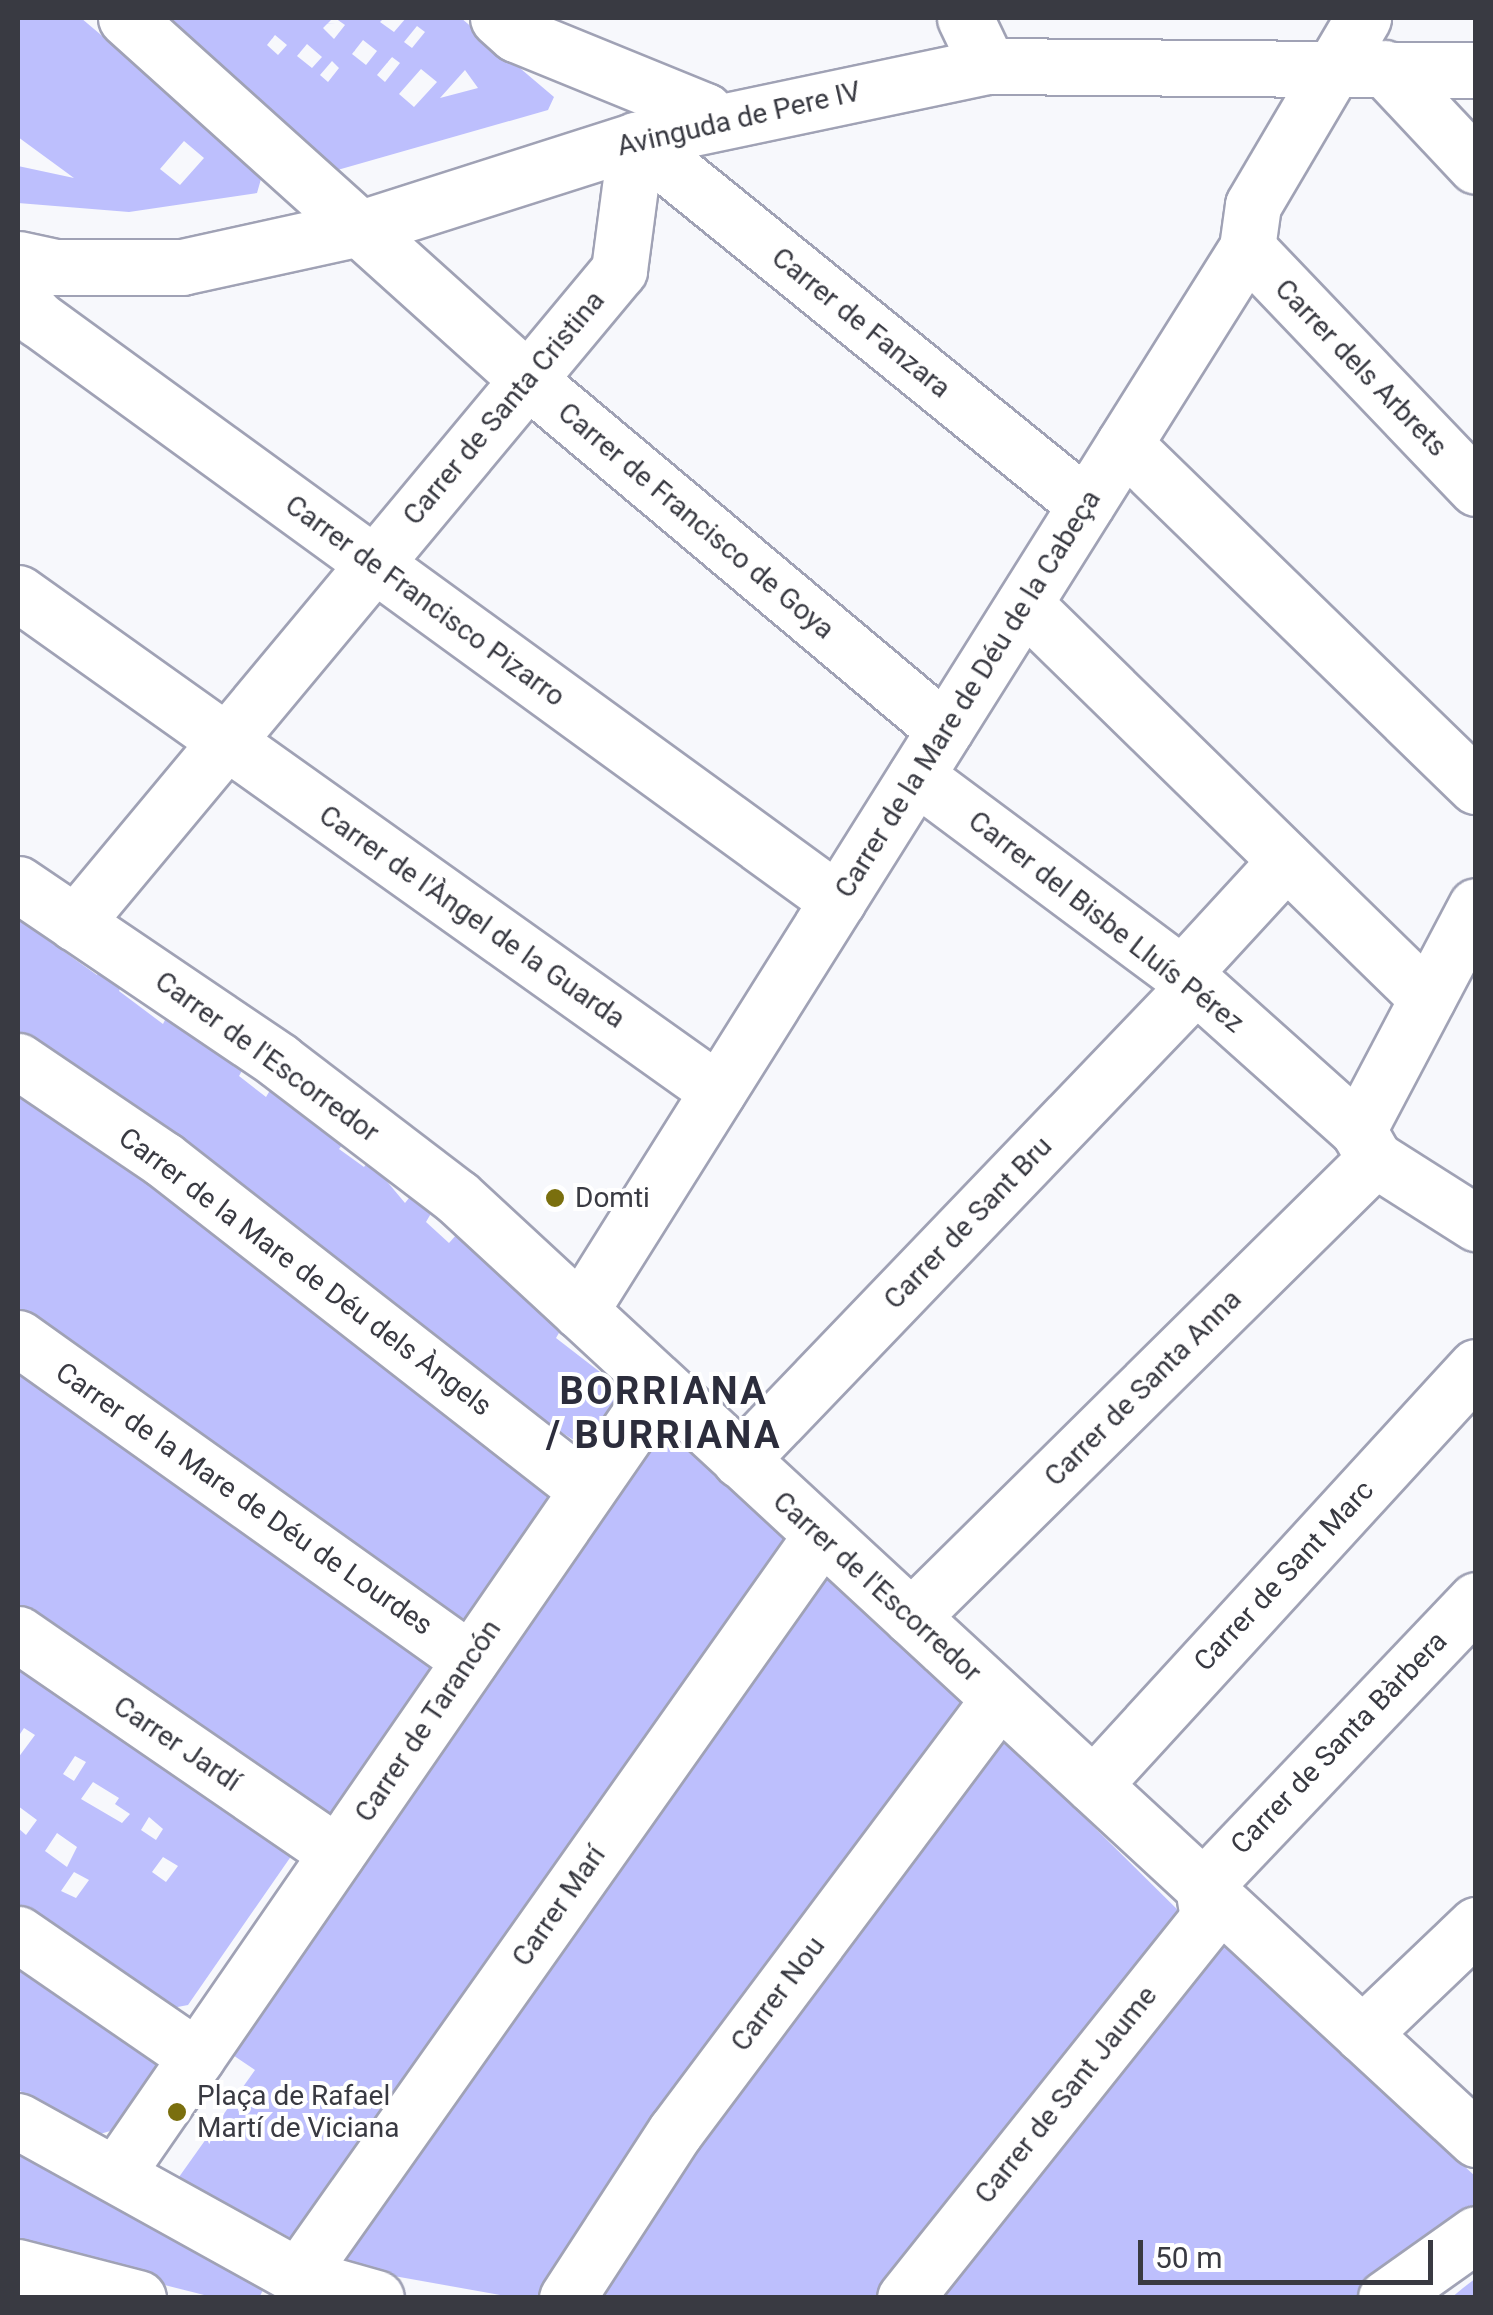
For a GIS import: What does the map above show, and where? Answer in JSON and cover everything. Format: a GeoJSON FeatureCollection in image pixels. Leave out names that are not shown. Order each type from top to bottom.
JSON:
{"type":"FeatureCollection","features":[{"type":"Feature","properties":{"kind":"street","name":"Carrer de Francisco de Goya"},"geometry":{"type":"LineString","coordinates":[[126,18],[364,227],[528,380],[945,730]]}},
{"type":"Feature","properties":{"kind":"street"},"geometry":{"type":"LineString","coordinates":[[964,18],[988,66]]}},
{"type":"Feature","properties":{"kind":"street","name":"Carrer de la Mare de Déu de la Cabeça"},"geometry":{"type":"LineString","coordinates":[[580,1311],[1247,248],[1253,205],[1359,68],[1363,18]]}},
{"type":"Feature","properties":{"kind":"street"},"geometry":{"type":"LineString","coordinates":[[514,23],[706,111],[636,140]]}},
{"type":"Feature","properties":{"kind":"street","name":"Avinguda de Pere IV"},"geometry":{"type":"LineString","coordinates":[[18,259],[56,267],[182,267],[364,227],[636,140],[988,66],[1476,70]]}},
{"type":"Feature","properties":{"kind":"street"},"geometry":{"type":"LineString","coordinates":[[1359,68],[1476,166]]}},
{"type":"Feature","properties":{"kind":"street","name":"Carrer de Santa Cristina"},"geometry":{"type":"LineString","coordinates":[[76,924],[619,270],[636,140]]}},
{"type":"Feature","properties":{"kind":"street","name":"Carrer de Fanzara"},"geometry":{"type":"LineString","coordinates":[[636,140],[1086,505]]}},
{"type":"Feature","properties":{"kind":"street","name":"Carrer dels Arbrets"},"geometry":{"type":"LineString","coordinates":[[1247,248],[1476,488]]}},
{"type":"Feature","properties":{"kind":"street","name":"Carrer de Francisco Pizarro"},"geometry":{"type":"LineString","coordinates":[[18,296],[38,319],[838,901]]}},
{"type":"Feature","properties":{"kind":"street"},"geometry":{"type":"LineString","coordinates":[[1124,444],[1476,786]]}},
{"type":"Feature","properties":{"kind":"street","name":"Carrer de l'Àngel de la Guarda"},"geometry":{"type":"LineString","coordinates":[[18,593],[718,1091]]}},
{"type":"Feature","properties":{"kind":"street"},"geometry":{"type":"LineString","coordinates":[[1024,604],[1427,998]]}},
{"type":"Feature","properties":{"kind":"street","name":"Carrer del Bisbe Lluís Pérez"},"geometry":{"type":"LineString","coordinates":[[916,776],[1189,980],[1366,1145],[1476,1224]]}},
{"type":"Feature","properties":{"kind":"street","name":"Carrer de Sant Bru"},"geometry":{"type":"LineString","coordinates":[[740,1460],[1189,980],[1286,861]]}},
{"type":"Feature","properties":{"kind":"street","name":"Carrer de l'Escorredor"},"geometry":{"type":"LineString","coordinates":[[18,884],[279,1060],[456,1198],[1476,2139]]}},
{"type":"Feature","properties":{"kind":"street","name":"Carrer de Santa Anna"},"geometry":{"type":"LineString","coordinates":[[911,1617],[1366,1145],[1427,998],[1476,906]]}},
{"type":"Feature","properties":{"kind":"street","name":"Carrer de la Mare de Déu dels Àngels"},"geometry":{"type":"LineString","coordinates":[[18,1060],[163,1160],[587,1490]]}},
{"type":"Feature","properties":{"kind":"street","name":"Carrer de la Mare de Déu de Lourdes"},"geometry":{"type":"LineString","coordinates":[[18,1338],[470,1660]]}},
{"type":"Feature","properties":{"kind":"street","name":"Carrer de Sant Marc"},"geometry":{"type":"LineString","coordinates":[[1092,1784],[1476,1367]]}},
{"type":"Feature","properties":{"kind":"street","name":"Carrer de Tarancón"},"geometry":{"type":"LineString","coordinates":[[197,2057],[660,1385]]}},
{"type":"Feature","properties":{"kind":"street","name":"Carrer Marí"},"geometry":{"type":"LineString","coordinates":[[298,2287],[820,1537]]}},
{"type":"Feature","properties":{"kind":"street","name":"Carrer de Santa Bàrbera"},"geometry":{"type":"LineString","coordinates":[[1203,1886],[1476,1600]]}},
{"type":"Feature","properties":{"kind":"street","name":"Carrer Jardí"},"geometry":{"type":"LineString","coordinates":[[18,1634],[338,1853]]}},
{"type":"Feature","properties":{"kind":"street","name":"Carrer Nou"},"geometry":{"type":"LineString","coordinates":[[568,2298],[675,2132],[999,1699]]}},
{"type":"Feature","properties":{"kind":"street","name":"Carrer de Sant Jaume"},"geometry":{"type":"LineString","coordinates":[[905,2298],[1208,1918],[1203,1886]]}},
{"type":"Feature","properties":{"kind":"street"},"geometry":{"type":"LineString","coordinates":[[1362,2034],[1476,1925]]}},
{"type":"Feature","properties":{"kind":"street"},"geometry":{"type":"LineString","coordinates":[[18,1934],[197,2057],[116,2174]]}},
{"type":"Feature","properties":{"kind":"street"},"geometry":{"type":"LineString","coordinates":[[18,2121],[116,2174],[298,2287],[376,2298]]}},
{"type":"Feature","properties":{"kind":"street"},"geometry":{"type":"LineString","coordinates":[[1386,2298],[1476,2234]]}},
{"type":"Feature","properties":{"kind":"street"},"geometry":{"type":"LineString","coordinates":[[18,2267],[138,2298]]}},
{"type":"Feature","properties":{"kind":"building"},"geometry":{"type":"Polygon","coordinates":[[[18,18],[81,18],[263,172],[257,193],[129,212],[18,203],[18,166],[74,178],[18,137],[18,18]],[[184,141],[160,169],[180,185],[204,158],[184,141]]]}},
{"type":"Feature","properties":{"kind":"building"},"geometry":{"type":"Polygon","coordinates":[[[155,18],[333,18],[323,28],[334,39],[345,25],[335,18],[384,18],[380,22],[394,32],[406,18],[461,18],[554,97],[548,110],[334,171],[155,18]],[[417,26],[404,42],[412,48],[425,32],[417,26]],[[275,35],[267,45],[278,55],[287,45],[275,35]],[[363,40],[352,54],[366,65],[377,51],[363,40]],[[307,44],[297,56],[312,68],[322,57],[307,44]],[[392,57],[377,75],[385,82],[400,63],[392,57]],[[332,61],[320,75],[328,82],[339,68],[332,61]],[[421,69],[399,94],[414,107],[437,82],[421,69]],[[465,70],[440,98],[478,88],[465,70]]]}},
{"type":"Feature","properties":{"kind":"building"},"geometry":{"type":"Polygon","coordinates":[[[18,919],[97,975],[100,969],[122,984],[119,991],[163,1024],[168,1014],[243,1069],[239,1076],[266,1097],[272,1087],[346,1140],[339,1149],[364,1167],[369,1160],[405,1203],[413,1193],[433,1210],[426,1222],[449,1243],[457,1234],[563,1326],[556,1338],[622,1389],[624,1400],[588,1449],[510,1400],[18,1035],[18,919]]]}},
{"type":"Feature","properties":{"kind":"building"},"geometry":{"type":"Polygon","coordinates":[[[18,1076],[553,1495],[469,1624],[447,1628],[18,1312],[18,1076]]]}},
{"type":"Feature","properties":{"kind":"building"},"geometry":{"type":"Polygon","coordinates":[[[18,1360],[437,1668],[337,1815],[320,1817],[18,1609],[18,1360]]]}},
{"type":"Feature","properties":{"kind":"building"},"geometry":{"type":"Polygon","coordinates":[[[672,1429],[791,1540],[298,2242],[179,2177],[255,2070],[221,2047],[648,1430],[672,1429]]]}},
{"type":"Feature","properties":{"kind":"building"},"geometry":{"type":"Polygon","coordinates":[[[827,1574],[973,1706],[558,2298],[517,2298],[338,2266],[827,1574]]]}},
{"type":"Feature","properties":{"kind":"building"},"geometry":{"type":"Polygon","coordinates":[[[18,1658],[294,1852],[188,2005],[167,2009],[18,1907],[18,1828],[26,1835],[37,1820],[18,1806],[18,1758],[35,1735],[24,1728],[18,1737],[18,1658]],[[75,1756],[63,1774],[74,1781],[86,1762],[75,1756]],[[93,1782],[81,1799],[122,1823],[130,1814],[115,1804],[119,1798],[93,1782]],[[149,1817],[141,1830],[156,1840],[163,1829],[149,1817]],[[57,1833],[45,1851],[67,1867],[77,1847],[57,1833]],[[163,1857],[152,1872],[166,1882],[178,1866],[163,1857]],[[74,1872],[61,1891],[76,1898],[89,1880],[74,1872]]]}},
{"type":"Feature","properties":{"kind":"building"},"geometry":{"type":"Polygon","coordinates":[[[1005,1739],[1189,1921],[889,2298],[583,2298],[984,1742],[1005,1739]]]}},
{"type":"Feature","properties":{"kind":"building"},"geometry":{"type":"Polygon","coordinates":[[[1221,1940],[1476,2177],[1476,2217],[1358,2298],[919,2298],[1221,1940]]]}},
{"type":"Feature","properties":{"kind":"building"},"geometry":{"type":"Polygon","coordinates":[[[18,1953],[162,2065],[117,2129],[100,2134],[18,2090],[18,1953]]]}},
{"type":"Feature","properties":{"kind":"building"},"geometry":{"type":"Polygon","coordinates":[[[18,2137],[272,2272],[259,2298],[216,2298],[18,2248],[18,2137]]]}},
{"type":"Feature","properties":{"kind":"building"},"geometry":{"type":"Polygon","coordinates":[[[1476,2278],[1476,2298],[1451,2298],[1463,2288],[1476,2278]]]}},
{"type":"Feature","properties":{"kind":"place","name":"Domti"},"geometry":{"type":"Point","coordinates":[555,1198]}},
{"type":"Feature","properties":{"kind":"place","name":"Plaça de Rafael Martí de Viciana"},"geometry":{"type":"Point","coordinates":[177,2112]}},
{"type":"Feature","properties":{"kind":"district","name":"BORRIANA / BURRIANA"},"geometry":{"type":"Point","coordinates":[664,1414]}}]}
